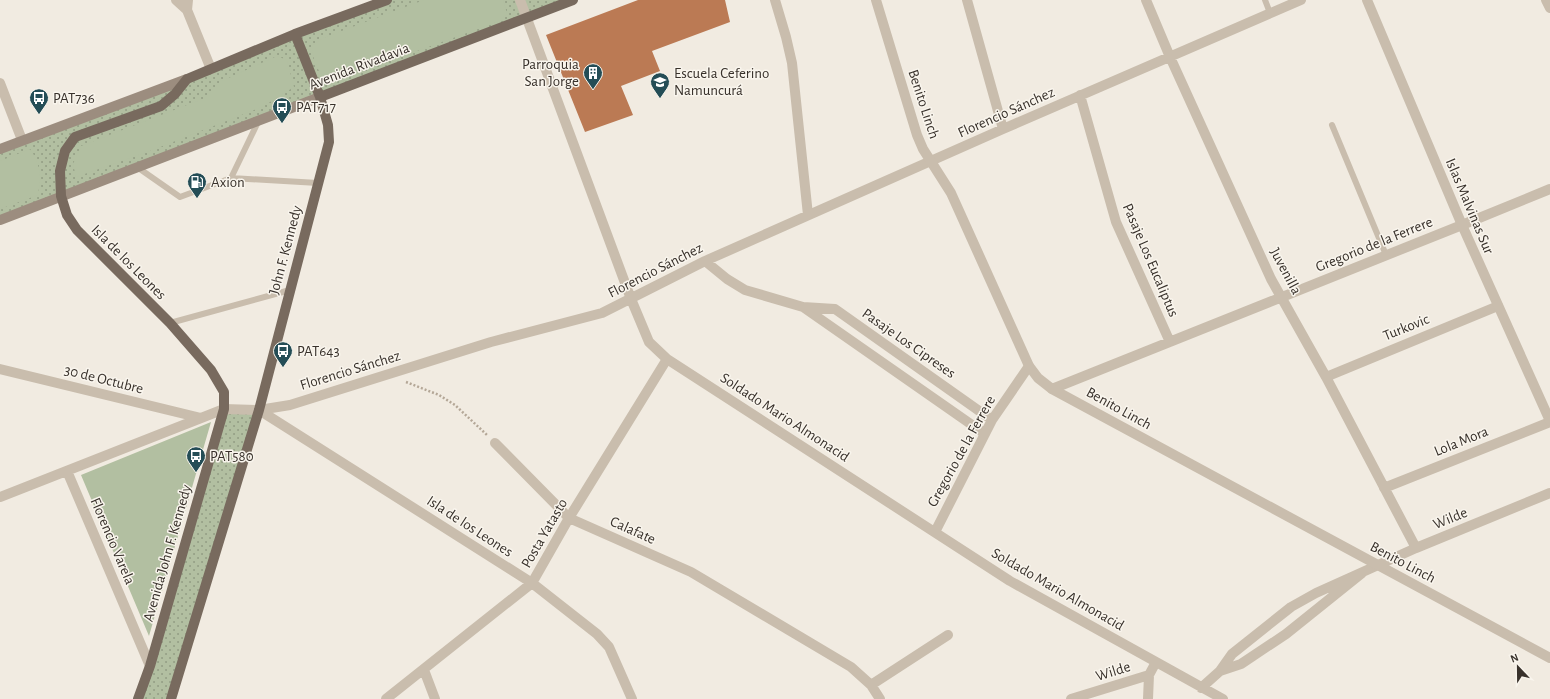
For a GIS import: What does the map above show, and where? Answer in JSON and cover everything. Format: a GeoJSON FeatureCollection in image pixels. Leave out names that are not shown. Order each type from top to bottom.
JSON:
{"type":"FeatureCollection","features":[{"type":"Feature","properties":{"kind":"main road"},"geometry":{"type":"LineString","coordinates":[[0,149],[188,79],[295,34],[388,0]]}},
{"type":"Feature","properties":{"kind":"main road","name":"Avenida Rivadavia"},"geometry":{"type":"LineString","coordinates":[[0,220],[573,0]]}},
{"type":"Feature","properties":{"kind":"main road"},"geometry":{"type":"LineString","coordinates":[[295,34],[320,97]]}},
{"type":"Feature","properties":{"kind":"main road","name":"Isla de los Leones"},"geometry":{"type":"LineString","coordinates":[[188,79],[175,94],[161,106],[75,138],[65,150],[60,171],[61,196],[67,215],[76,230],[170,323],[211,370],[224,392]]}},
{"type":"Feature","properties":{"kind":"main road","name":"John F. Kennedy"},"geometry":{"type":"LineString","coordinates":[[259,410],[329,142],[328,125],[320,97]]}},
{"type":"Feature","properties":{"kind":"main road","name":"Avenida John F. Kennedy"},"geometry":{"type":"LineString","coordinates":[[138,699],[150,666],[224,409],[224,392]]}},
{"type":"Feature","properties":{"kind":"main road"},"geometry":{"type":"LineString","coordinates":[[171,699],[259,410]]}},
{"type":"Feature","properties":{"kind":"street"},"geometry":{"type":"LineString","coordinates":[[176,0],[187,5],[211,69]]}},
{"type":"Feature","properties":{"kind":"street","name":"Soldado Mario Almonacid"},"geometry":{"type":"LineString","coordinates":[[520,0],[631,299],[649,342],[667,359],[1010,581],[1223,699]]}},
{"type":"Feature","properties":{"kind":"street"},"geometry":{"type":"LineString","coordinates":[[775,0],[792,63],[808,215]]}},
{"type":"Feature","properties":{"kind":"street","name":"Benito Linch"},"geometry":{"type":"LineString","coordinates":[[876,0],[917,135],[923,149],[951,194],[1029,366],[1038,378],[1052,388],[1550,658]]}},
{"type":"Feature","properties":{"kind":"street"},"geometry":{"type":"LineString","coordinates":[[967,0],[1003,129]]}},
{"type":"Feature","properties":{"kind":"street","name":"Juvenilla"},"geometry":{"type":"LineString","coordinates":[[1146,0],[1170,57],[1271,279],[1326,376],[1416,548]]}},
{"type":"Feature","properties":{"kind":"street","name":"Florencio Sánchez"},"geometry":{"type":"LineString","coordinates":[[0,497],[224,409],[259,410],[290,404],[490,342],[602,312],[631,299],[705,261],[808,215],[1080,95],[1301,0]]}},
{"type":"Feature","properties":{"kind":"street","name":"Islas Malvinas Sur"},"geometry":{"type":"LineString","coordinates":[[1367,0],[1462,226],[1550,422]]}},
{"type":"Feature","properties":{"kind":"street"},"geometry":{"type":"LineString","coordinates":[[1546,0],[1550,8]]}},
{"type":"Feature","properties":{"kind":"street"},"geometry":{"type":"LineString","coordinates":[[0,82],[22,140]]}},
{"type":"Feature","properties":{"kind":"street","name":"Pasaje Los Eucaliptus"},"geometry":{"type":"LineString","coordinates":[[1080,95],[1116,222],[1170,342]]}},
{"type":"Feature","properties":{"kind":"street","name":"Gregorio de la Ferrere"},"geometry":{"type":"LineString","coordinates":[[1052,388],[1462,226],[1550,189]]}},
{"type":"Feature","properties":{"kind":"street","name":"Pasaje Los Cipreses"},"geometry":{"type":"LineString","coordinates":[[705,261],[727,279],[745,290],[803,307],[835,309],[992,420]]}},
{"type":"Feature","properties":{"kind":"street","name":"Turkovic"},"geometry":{"type":"LineString","coordinates":[[1326,376],[1498,306]]}},
{"type":"Feature","properties":{"kind":"street","name":"Pasaje Los Cipreses"},"geometry":{"type":"LineString","coordinates":[[803,307],[985,434]]}},
{"type":"Feature","properties":{"kind":"street","name":"Posta Yatasto"},"geometry":{"type":"LineString","coordinates":[[386,699],[532,583],[569,518],[667,359]]}},
{"type":"Feature","properties":{"kind":"street","name":"Gregorio de la Ferrere"},"geometry":{"type":"LineString","coordinates":[[934,532],[992,420],[1029,366]]}},
{"type":"Feature","properties":{"kind":"street","name":"30 de Octubre"},"geometry":{"type":"LineString","coordinates":[[0,369],[201,418]]}},
{"type":"Feature","properties":{"kind":"street","name":"Isla de los Leones"},"geometry":{"type":"LineString","coordinates":[[259,410],[532,583],[597,634],[609,647],[632,699]]}},
{"type":"Feature","properties":{"kind":"street","name":"Lola Mora"},"geometry":{"type":"LineString","coordinates":[[1384,488],[1550,422]]}},
{"type":"Feature","properties":{"kind":"street","name":"Calafate"},"geometry":{"type":"LineString","coordinates":[[495,443],[569,518],[691,572],[851,667],[871,685],[880,699]]}},
{"type":"Feature","properties":{"kind":"street","name":"Florencio Varela"},"geometry":{"type":"LineString","coordinates":[[68,471],[150,666]]}},
{"type":"Feature","properties":{"kind":"street","name":"Wilde"},"geometry":{"type":"LineString","coordinates":[[1201,688],[1220,672],[1232,654],[1292,607],[1316,593],[1416,548],[1550,493]]}},
{"type":"Feature","properties":{"kind":"street","name":"Wilde"},"geometry":{"type":"LineString","coordinates":[[1220,672],[1241,664],[1286,634],[1362,573]]}},
{"type":"Feature","properties":{"kind":"street"},"geometry":{"type":"LineString","coordinates":[[871,685],[948,634]]}},
{"type":"Feature","properties":{"kind":"street","name":"Wilde"},"geometry":{"type":"LineString","coordinates":[[1071,699],[1149,675],[1156,662]]}},
{"type":"Feature","properties":{"kind":"street"},"geometry":{"type":"LineString","coordinates":[[424,670],[435,699]]}},
{"type":"Feature","properties":{"kind":"street"},"geometry":{"type":"LineString","coordinates":[[1148,699],[1149,675]]}},
{"type":"Feature","properties":{"kind":"lane"},"geometry":{"type":"LineString","coordinates":[[1264,0],[1270,13]]}},
{"type":"Feature","properties":{"kind":"lane"},"geometry":{"type":"LineString","coordinates":[[231,178],[259,120]]}},
{"type":"Feature","properties":{"kind":"lane"},"geometry":{"type":"LineString","coordinates":[[1332,125],[1386,255]]}},
{"type":"Feature","properties":{"kind":"lane"},"geometry":{"type":"LineString","coordinates":[[137,167],[180,197],[231,178],[318,182]]}},
{"type":"Feature","properties":{"kind":"lane"},"geometry":{"type":"LineString","coordinates":[[170,323],[290,290]]}},
{"type":"Feature","properties":{"kind":"path"},"geometry":{"type":"LineString","coordinates":[[386,374],[439,395],[455,405],[495,443]]}},
{"type":"Feature","properties":{"kind":"green space"},"geometry":{"type":"Polygon","coordinates":[[[387,0],[573,0],[0,220],[0,149],[387,0]]]}},
{"type":"Feature","properties":{"kind":"green space"},"geometry":{"type":"Polygon","coordinates":[[[424,0],[503,0],[507,13],[500,21],[334,81],[323,80],[314,60],[312,46],[323,38],[424,0]]]}},
{"type":"Feature","properties":{"kind":"green space"},"geometry":{"type":"Polygon","coordinates":[[[277,56],[287,60],[294,87],[262,107],[150,151],[76,177],[73,164],[81,146],[205,98],[222,81],[277,56]]]}},
{"type":"Feature","properties":{"kind":"green space"},"geometry":{"type":"Polygon","coordinates":[[[30,149],[38,165],[40,182],[38,195],[0,209],[0,161],[30,149]]]}},
{"type":"Feature","properties":{"kind":"green space"},"geometry":{"type":"Polygon","coordinates":[[[224,409],[259,410],[171,699],[138,699],[224,409]]]}},
{"type":"Feature","properties":{"kind":"green space"},"geometry":{"type":"Polygon","coordinates":[[[211,422],[149,636],[81,475],[211,422]]]}},
{"type":"Feature","properties":{"kind":"building"},"geometry":{"type":"Polygon","coordinates":[[[638,0],[725,0],[730,22],[652,51],[660,71],[621,86],[633,115],[585,132],[546,35],[638,0]]]}},
{"type":"Feature","properties":{"kind":"place","name":"Parroquia San Jorge"},"geometry":{"type":"Point","coordinates":[593,90]}},
{"type":"Feature","properties":{"kind":"place","name":"Escuela Ceferino Namuncurá"},"geometry":{"type":"Point","coordinates":[660,99]}},
{"type":"Feature","properties":{"kind":"place","name":"PAT736"},"geometry":{"type":"Point","coordinates":[39,115]}},
{"type":"Feature","properties":{"kind":"place","name":"PAT717"},"geometry":{"type":"Point","coordinates":[282,124]}},
{"type":"Feature","properties":{"kind":"place","name":"Axion"},"geometry":{"type":"Point","coordinates":[197,199]}},
{"type":"Feature","properties":{"kind":"place","name":"PAT643"},"geometry":{"type":"Point","coordinates":[283,368]}},
{"type":"Feature","properties":{"kind":"place","name":"PAT580"},"geometry":{"type":"Point","coordinates":[196,473]}}]}
